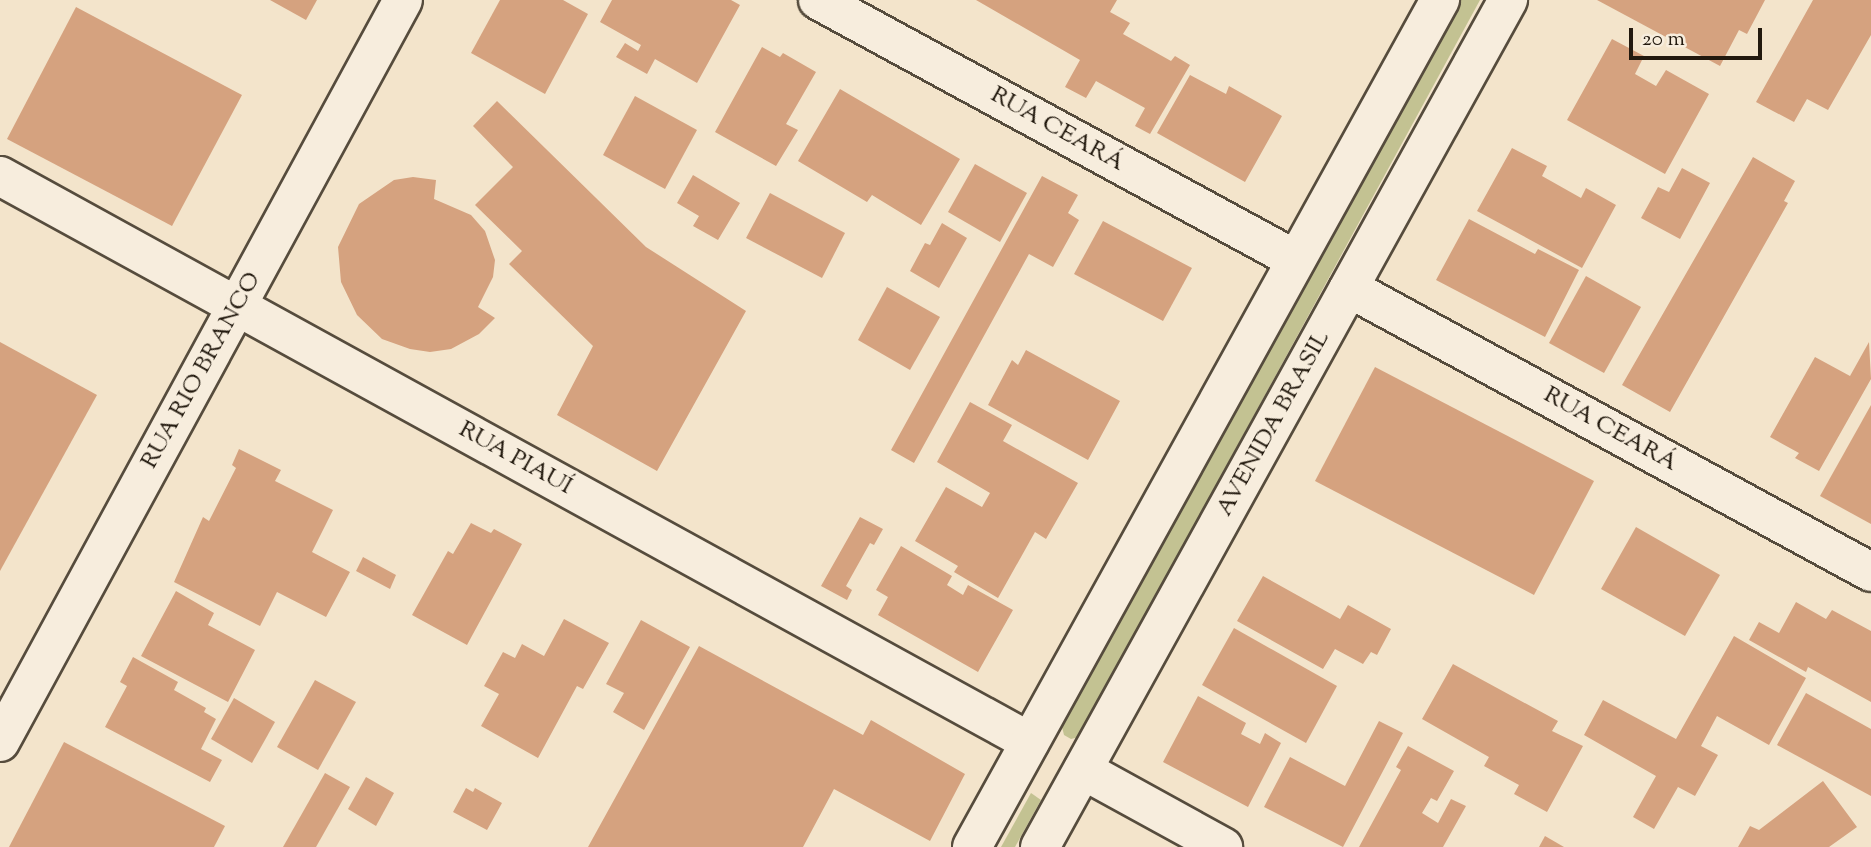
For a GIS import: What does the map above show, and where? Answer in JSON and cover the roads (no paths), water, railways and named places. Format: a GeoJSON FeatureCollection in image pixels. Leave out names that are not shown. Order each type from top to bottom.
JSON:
{"type":"FeatureCollection","features":[{"type":"Feature","properties":{"kind":"street","name":"RUA RIO BRANCO"},"geometry":{"type":"LineString","coordinates":[[0,742],[403,0]]}},
{"type":"Feature","properties":{"kind":"street","name":"RUA CEARÁ"},"geometry":{"type":"LineString","coordinates":[[818,0],[1296,260]]}},
{"type":"Feature","properties":{"kind":"street"},"geometry":{"type":"LineString","coordinates":[[972,847],[1440,0]]}},
{"type":"Feature","properties":{"kind":"street","name":"AVENIDA BRASIL"},"geometry":{"type":"LineString","coordinates":[[1040,847],[1508,0]]}},
{"type":"Feature","properties":{"kind":"street","name":"RUA PIAUÍ"},"geometry":{"type":"LineString","coordinates":[[0,176],[1030,742]]}},
{"type":"Feature","properties":{"kind":"street","name":"RUA CEARÁ"},"geometry":{"type":"LineString","coordinates":[[1349,288],[1871,572]]}},
{"type":"Feature","properties":{"kind":"street"},"geometry":{"type":"LineString","coordinates":[[1083,770],[1223,847]]}}]}
